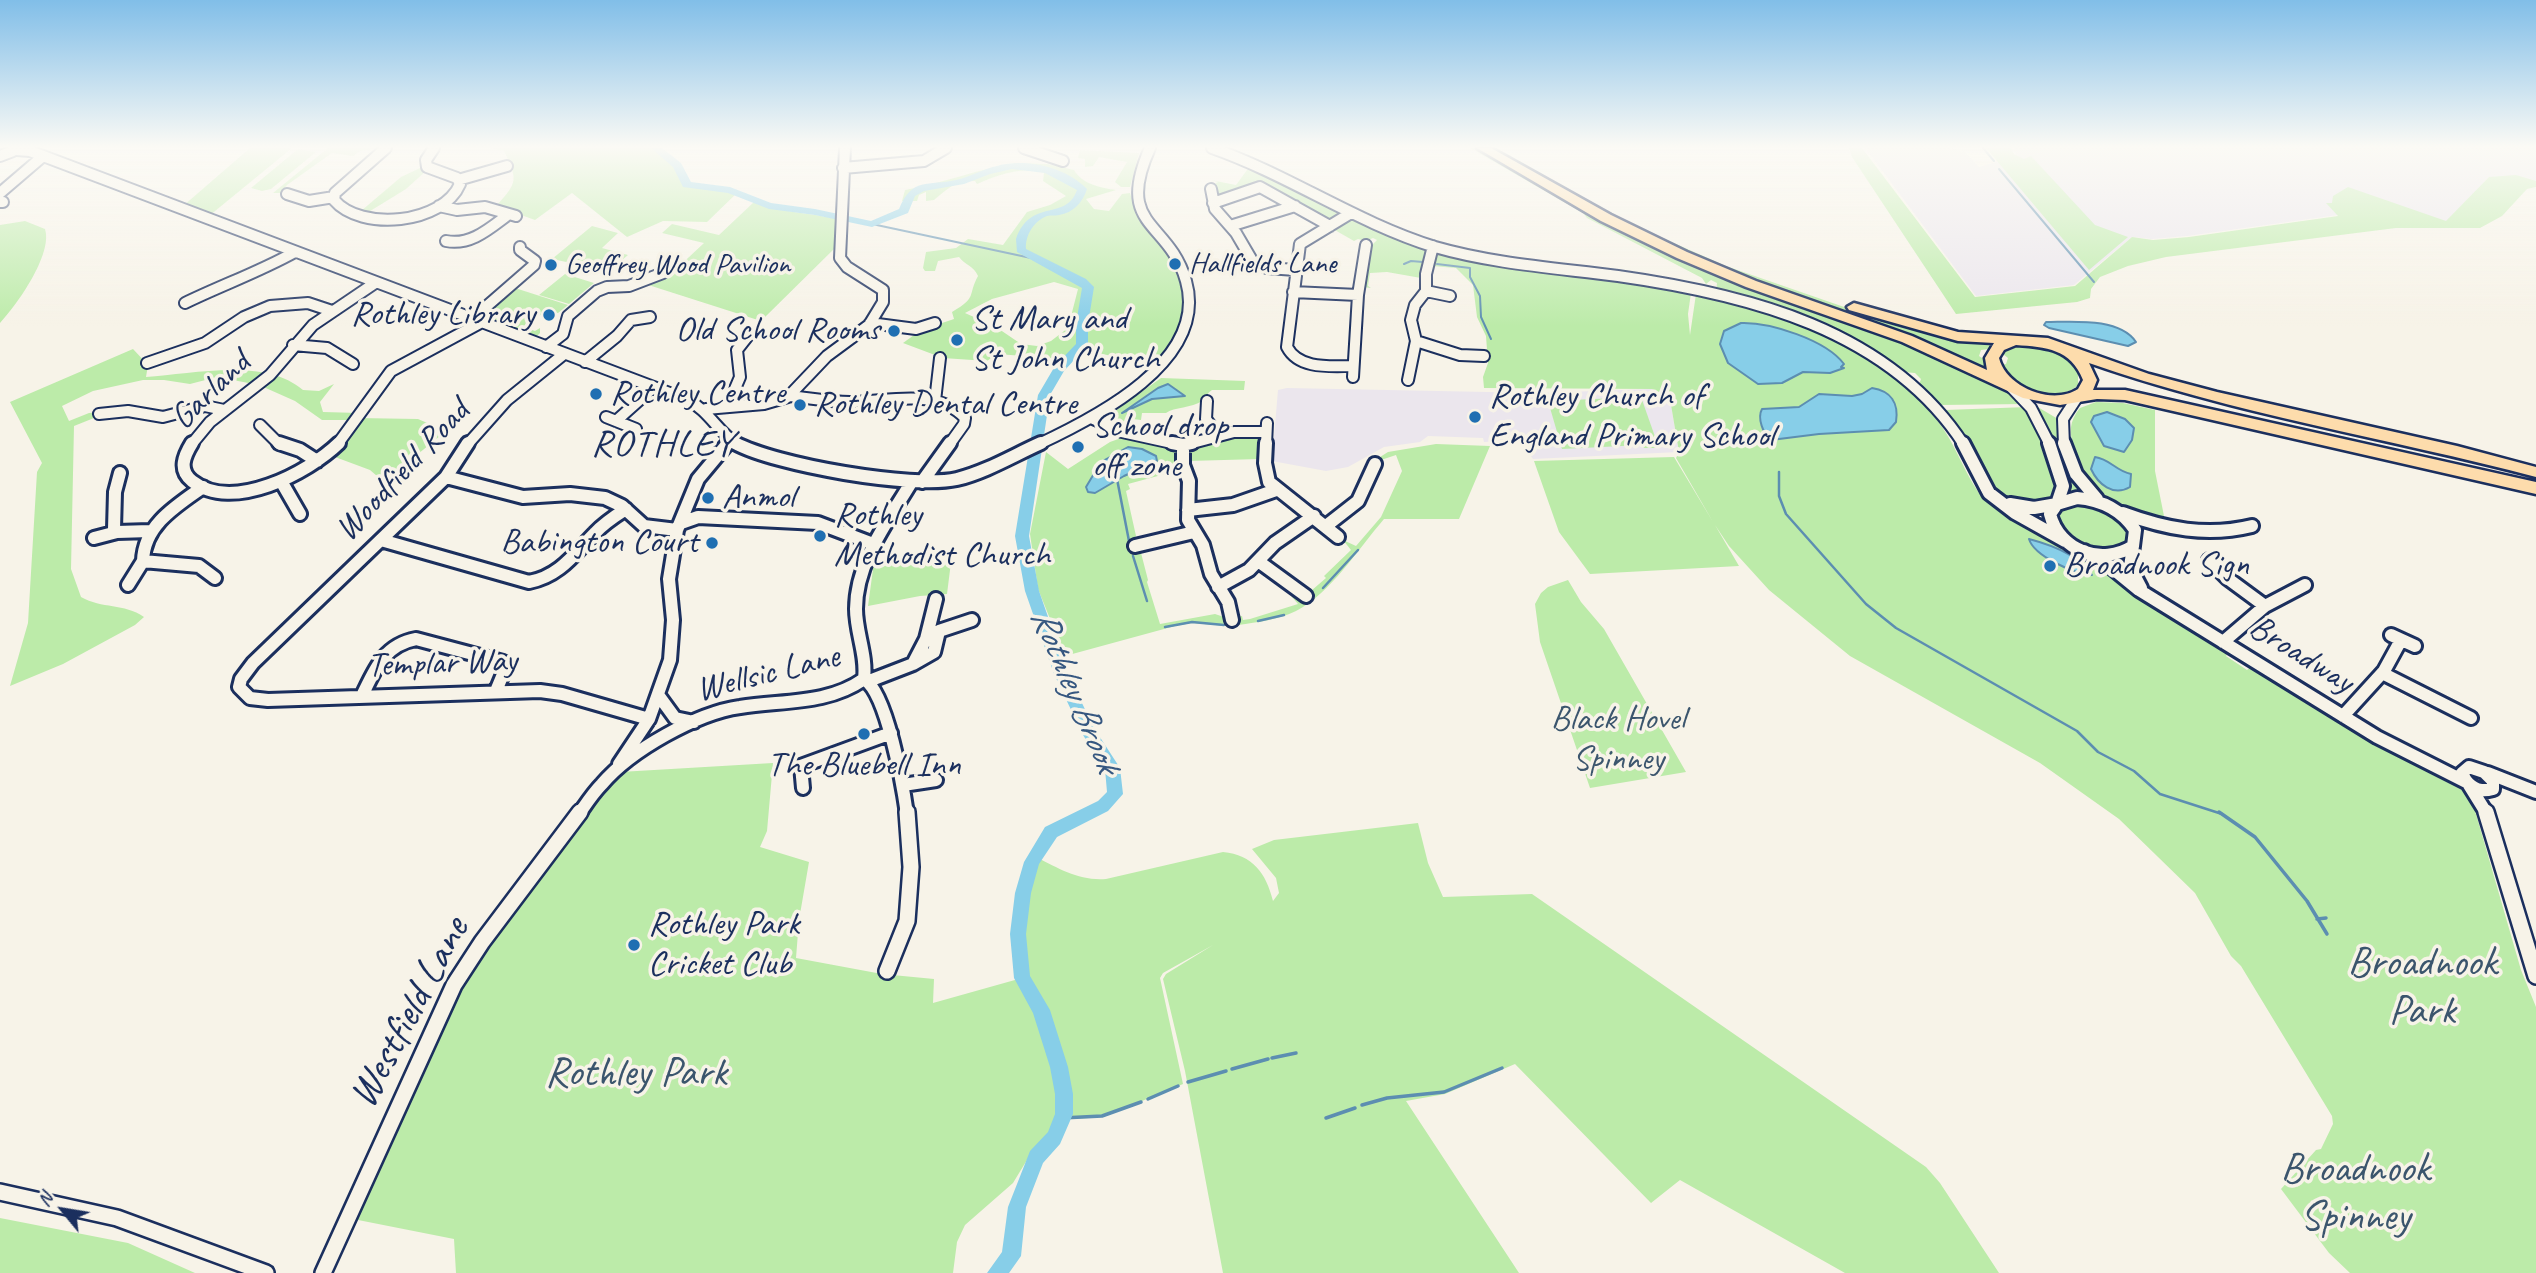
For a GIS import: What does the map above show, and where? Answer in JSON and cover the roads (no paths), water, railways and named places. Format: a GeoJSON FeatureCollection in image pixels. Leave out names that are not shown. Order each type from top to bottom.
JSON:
{"type":"FeatureCollection","features":[{"type":"Feature","properties":{"kind":"highway"},"geometry":{"type":"LineString","coordinates":[[1587,207],[1682,255],[1751,284],[1883,330],[2028,395],[2050,400],[2106,393],[2125,395],[2536,488]]}},
{"type":"Feature","properties":{"kind":"highway"},"geometry":{"type":"LineString","coordinates":[[1602,207],[1756,275],[1935,331],[2013,341],[2036,341],[2144,377],[2217,397],[2457,451],[2536,472]]}},
{"type":"Feature","properties":{"kind":"highway"},"geometry":{"type":"LineString","coordinates":[[2009,385],[1995,372],[1992,358],[1998,347],[2013,341]]}},
{"type":"Feature","properties":{"kind":"highway"},"geometry":{"type":"LineString","coordinates":[[2060,348],[2079,360],[2088,373],[2088,386],[2078,396]]}},
{"type":"Feature","properties":{"kind":"street"},"geometry":{"type":"LineString","coordinates":[[176,207],[654,387],[706,409],[732,440],[745,447],[782,457],[917,481],[958,479],[1021,452],[1103,411],[1137,388],[1152,373],[1178,337],[1189,311],[1189,295],[1179,265],[1139,207]]}},
{"type":"Feature","properties":{"kind":"street"},"geometry":{"type":"LineString","coordinates":[[343,207],[379,220],[399,221],[421,216],[436,207]]}},
{"type":"Feature","properties":{"kind":"street"},"geometry":{"type":"LineString","coordinates":[[445,207],[457,210],[481,207]]}},
{"type":"Feature","properties":{"kind":"street"},"geometry":{"type":"LineString","coordinates":[[451,244],[470,240],[513,215],[486,207]]}},
{"type":"Feature","properties":{"kind":"street"},"geometry":{"type":"LineString","coordinates":[[790,396],[820,363],[870,323],[883,302],[885,293],[841,261],[841,207]]}},
{"type":"Feature","properties":{"kind":"street"},"geometry":{"type":"LineString","coordinates":[[1214,207],[1256,264],[1267,268],[1296,270]]}},
{"type":"Feature","properties":{"kind":"street"},"geometry":{"type":"LineString","coordinates":[[1230,226],[1288,207]]}},
{"type":"Feature","properties":{"kind":"street"},"geometry":{"type":"LineString","coordinates":[[1299,207],[1330,226]]}},
{"type":"Feature","properties":{"kind":"street"},"geometry":{"type":"LineString","coordinates":[[1341,207],[1433,246],[1489,259],[1687,288],[1767,308],[1829,331],[1875,357],[1925,396],[1953,428],[1986,488],[1996,500],[2084,551],[2110,555],[2126,551],[2151,532],[2174,529],[2219,532],[2252,526]]}},
{"type":"Feature","properties":{"kind":"street"},"geometry":{"type":"LineString","coordinates":[[1352,213],[1301,242],[1287,347],[1291,355],[1305,363],[1353,366]]}},
{"type":"Feature","properties":{"kind":"street"},"geometry":{"type":"LineString","coordinates":[[1353,377],[1358,295],[1365,242]]}},
{"type":"Feature","properties":{"kind":"street"},"geometry":{"type":"LineString","coordinates":[[1409,380],[1416,341],[1411,320],[1415,305],[1426,291],[1426,275],[1433,246]]}},
{"type":"Feature","properties":{"kind":"street","name":"Garland"},"geometry":{"type":"LineString","coordinates":[[375,283],[310,327],[270,375],[205,428],[186,453],[184,471],[192,482],[211,491],[239,492],[281,481],[317,461],[338,445],[385,376],[476,321],[534,265],[533,259],[518,250]]}},
{"type":"Feature","properties":{"kind":"street"},"geometry":{"type":"LineString","coordinates":[[184,301],[259,272],[295,252]]}},
{"type":"Feature","properties":{"kind":"street"},"geometry":{"type":"LineString","coordinates":[[546,347],[563,334],[568,316],[600,289],[629,286],[659,272]]}},
{"type":"Feature","properties":{"kind":"street"},"geometry":{"type":"LineString","coordinates":[[1426,291],[1452,297]]}},
{"type":"Feature","properties":{"kind":"street"},"geometry":{"type":"LineString","coordinates":[[1293,292],[1358,295]]}},
{"type":"Feature","properties":{"kind":"street"},"geometry":{"type":"LineString","coordinates":[[146,363],[158,355],[205,343],[244,317],[270,306],[308,303],[332,311]]}},
{"type":"Feature","properties":{"kind":"street"},"geometry":{"type":"LineString","coordinates":[[585,362],[617,336],[631,320],[648,315]]}},
{"type":"Feature","properties":{"kind":"street"},"geometry":{"type":"LineString","coordinates":[[870,323],[916,329],[935,323]]}},
{"type":"Feature","properties":{"kind":"street"},"geometry":{"type":"LineString","coordinates":[[728,405],[740,377],[734,362],[735,353],[748,336]]}},
{"type":"Feature","properties":{"kind":"street"},"geometry":{"type":"LineString","coordinates":[[1416,341],[1460,355],[1484,356]]}},
{"type":"Feature","properties":{"kind":"street"},"geometry":{"type":"LineString","coordinates":[[293,345],[327,348],[347,364]]}},
{"type":"Feature","properties":{"kind":"street","name":"Woodfield Road"},"geometry":{"type":"LineString","coordinates":[[239,687],[241,679],[253,663],[293,633],[381,540],[446,477],[474,433],[494,425],[501,418],[507,400],[564,354]]}},
{"type":"Feature","properties":{"kind":"street"},"geometry":{"type":"LineString","coordinates":[[935,401],[940,358]]}},
{"type":"Feature","properties":{"kind":"street"},"geometry":{"type":"LineString","coordinates":[[2009,385],[2026,400],[2039,419],[2063,484],[2057,504]]}},
{"type":"Feature","properties":{"kind":"street"},"geometry":{"type":"LineString","coordinates":[[636,429],[611,419],[654,387]]}},
{"type":"Feature","properties":{"kind":"street"},"geometry":{"type":"LineString","coordinates":[[706,409],[767,403],[790,396],[840,401],[920,398],[961,412],[965,420],[917,481],[876,545],[861,573],[857,589],[856,618],[866,680],[891,733],[903,785],[910,878],[906,923],[887,971]]}},
{"type":"Feature","properties":{"kind":"street"},"geometry":{"type":"LineString","coordinates":[[2078,396],[2064,416],[2063,439],[2081,485],[2091,495],[2114,508],[2133,526],[2134,544]]}},
{"type":"Feature","properties":{"kind":"street"},"geometry":{"type":"LineString","coordinates":[[1204,405],[1207,421],[1219,436]]}},
{"type":"Feature","properties":{"kind":"street"},"geometry":{"type":"LineString","coordinates":[[109,410],[163,417],[205,406],[225,410]]}},
{"type":"Feature","properties":{"kind":"street"},"geometry":{"type":"LineString","coordinates":[[1103,411],[1120,431]]}},
{"type":"Feature","properties":{"kind":"street"},"geometry":{"type":"LineString","coordinates":[[1091,418],[1120,431],[1184,445],[1266,427],[1266,474],[1276,490],[1314,516],[1338,537]]}},
{"type":"Feature","properties":{"kind":"street"},"geometry":{"type":"LineString","coordinates":[[259,430],[286,448],[300,450],[317,461]]}},
{"type":"Feature","properties":{"kind":"street"},"geometry":{"type":"LineString","coordinates":[[615,770],[649,719],[659,696],[672,648],[673,620],[669,579],[679,526],[698,479],[716,454],[732,440]]}},
{"type":"Feature","properties":{"kind":"street"},"geometry":{"type":"LineString","coordinates":[[1184,445],[1183,465],[1189,481],[1188,520],[1203,545],[1210,574],[1218,587],[1227,614]]}},
{"type":"Feature","properties":{"kind":"street"},"geometry":{"type":"LineString","coordinates":[[1326,526],[1350,510],[1361,498],[1368,487],[1370,469]]}},
{"type":"Feature","properties":{"kind":"street"},"geometry":{"type":"LineString","coordinates":[[115,477],[117,508],[114,529],[117,532]]}},
{"type":"Feature","properties":{"kind":"street"},"geometry":{"type":"LineString","coordinates":[[446,477],[523,497],[570,494],[595,496],[615,502],[645,526],[679,526],[698,517],[814,523],[876,545]]}},
{"type":"Feature","properties":{"kind":"street"},"geometry":{"type":"LineString","coordinates":[[281,481],[300,516]]}},
{"type":"Feature","properties":{"kind":"street"},"geometry":{"type":"LineString","coordinates":[[128,585],[143,561],[144,542],[150,531],[202,487]]}},
{"type":"Feature","properties":{"kind":"street"},"geometry":{"type":"LineString","coordinates":[[1188,510],[1212,509],[1255,500],[1276,490]]}},
{"type":"Feature","properties":{"kind":"street"},"geometry":{"type":"LineString","coordinates":[[2065,541],[2056,532],[2050,518],[2051,510],[2065,499],[2083,498],[2174,529]]}},
{"type":"Feature","properties":{"kind":"street"},"geometry":{"type":"LineString","coordinates":[[1996,500],[2028,508],[2057,504]]}},
{"type":"Feature","properties":{"kind":"street"},"geometry":{"type":"LineString","coordinates":[[381,540],[529,582],[538,581],[559,570],[601,526],[626,509]]}},
{"type":"Feature","properties":{"kind":"street"},"geometry":{"type":"LineString","coordinates":[[1218,587],[1244,574],[1275,543],[1314,516]]}},
{"type":"Feature","properties":{"kind":"street"},"geometry":{"type":"LineString","coordinates":[[94,538],[117,532],[150,531]]}},
{"type":"Feature","properties":{"kind":"street"},"geometry":{"type":"LineString","coordinates":[[1139,543],[1195,532]]}},
{"type":"Feature","properties":{"kind":"street","name":"Broadway"},"geometry":{"type":"LineString","coordinates":[[2134,544],[2130,567],[2148,596]]}},
{"type":"Feature","properties":{"kind":"street","name":"Broadway"},"geometry":{"type":"LineString","coordinates":[[2084,551],[2106,563],[2148,596],[2400,750],[2467,778]]}},
{"type":"Feature","properties":{"kind":"street"},"geometry":{"type":"LineString","coordinates":[[143,561],[199,566],[216,574]]}},
{"type":"Feature","properties":{"kind":"street"},"geometry":{"type":"LineString","coordinates":[[1258,561],[1299,594]]}},
{"type":"Feature","properties":{"kind":"street"},"geometry":{"type":"LineString","coordinates":[[2210,564],[2265,606]]}},
{"type":"Feature","properties":{"kind":"street"},"geometry":{"type":"LineString","coordinates":[[2223,642],[2265,606],[2305,585]]}},
{"type":"Feature","properties":{"kind":"street"},"geometry":{"type":"LineString","coordinates":[[913,664],[926,639],[936,599]]}},
{"type":"Feature","properties":{"kind":"street"},"geometry":{"type":"LineString","coordinates":[[913,664],[934,652],[941,629],[967,619]]}},
{"type":"Feature","properties":{"kind":"street"},"geometry":{"type":"LineString","coordinates":[[2343,716],[2394,657],[2396,638],[2415,646]]}},
{"type":"Feature","properties":{"kind":"street"},"geometry":{"type":"LineString","coordinates":[[362,696],[387,650],[405,640],[416,639],[503,662],[506,667],[496,691]]}},
{"type":"Feature","properties":{"kind":"street","name":"Wellsic Lane"},"geometry":{"type":"LineString","coordinates":[[615,770],[694,722],[737,707],[827,696],[913,664]]}},
{"type":"Feature","properties":{"kind":"street"},"geometry":{"type":"LineString","coordinates":[[2382,673],[2471,718]]}},
{"type":"Feature","properties":{"kind":"street","name":"Templar Way"},"geometry":{"type":"LineString","coordinates":[[239,687],[244,695],[257,700],[496,691],[554,692],[649,719]]}},
{"type":"Feature","properties":{"kind":"street"},"geometry":{"type":"LineString","coordinates":[[659,696],[674,718],[694,722]]}},
{"type":"Feature","properties":{"kind":"street"},"geometry":{"type":"LineString","coordinates":[[803,788],[800,766],[891,733]]}},
{"type":"Feature","properties":{"kind":"street","name":"Westfield Lane"},"geometry":{"type":"LineString","coordinates":[[323,1273],[454,985],[556,842],[615,770]]}},
{"type":"Feature","properties":{"kind":"street"},"geometry":{"type":"LineString","coordinates":[[2467,778],[2484,772],[2530,790]]}},
{"type":"Feature","properties":{"kind":"street"},"geometry":{"type":"LineString","coordinates":[[2484,772],[2493,780],[2489,816]]}},
{"type":"Feature","properties":{"kind":"street"},"geometry":{"type":"LineString","coordinates":[[2467,778],[2482,791],[2530,790]]}},
{"type":"Feature","properties":{"kind":"street"},"geometry":{"type":"LineString","coordinates":[[2467,778],[2489,816],[2536,976]]}},
{"type":"Feature","properties":{"kind":"street"},"geometry":{"type":"LineString","coordinates":[[903,785],[936,779]]}},
{"type":"Feature","properties":{"kind":"street"},"geometry":{"type":"LineString","coordinates":[[0,1192],[117,1218],[266,1273]]}},
{"type":"Feature","properties":{"kind":"water"},"geometry":{"type":"Polygon","coordinates":[[[2046,322],[2107,325],[2118,328],[2136,342],[2128,346],[2049,328],[2044,325],[2046,322]]]}},
{"type":"Feature","properties":{"kind":"water"},"geometry":{"type":"Polygon","coordinates":[[[1741,323],[1782,329],[1811,340],[1836,355],[1844,368],[1830,373],[1803,372],[1782,383],[1758,384],[1728,363],[1720,344],[1724,331],[1741,323]]]}},
{"type":"Feature","properties":{"kind":"water"},"geometry":{"type":"Polygon","coordinates":[[[1168,384],[1185,396],[1152,399],[1122,413],[1158,388],[1168,384]]]}},
{"type":"Feature","properties":{"kind":"water"},"geometry":{"type":"Polygon","coordinates":[[[1872,388],[1889,395],[1895,404],[1896,422],[1889,430],[1771,440],[1762,426],[1762,409],[1799,407],[1819,394],[1852,396],[1872,388]]]}},
{"type":"Feature","properties":{"kind":"water"},"geometry":{"type":"Polygon","coordinates":[[[2107,412],[2125,419],[2134,428],[2132,440],[2124,452],[2104,446],[2091,422],[2094,416],[2107,412]]]}},
{"type":"Feature","properties":{"kind":"water"},"geometry":{"type":"Polygon","coordinates":[[[1128,447],[1142,449],[1156,456],[1157,461],[1095,493],[1088,492],[1086,487],[1101,462],[1128,447]]]}},
{"type":"Feature","properties":{"kind":"water"},"geometry":{"type":"Polygon","coordinates":[[[2095,457],[2131,474],[2130,487],[2118,491],[2102,484],[2091,469],[2095,457]]]}},
{"type":"Feature","properties":{"kind":"water"},"geometry":{"type":"Polygon","coordinates":[[[2029,539],[2072,556],[2092,575],[2075,571],[2046,558],[2029,539]]]}},
{"type":"Feature","properties":{"kind":"waterway","name":"Rothley Brook"},"geometry":{"type":"LineString","coordinates":[[780,207],[872,224],[904,211],[905,207]]}},
{"type":"Feature","properties":{"kind":"waterway","name":"Rothley Brook"},"geometry":{"type":"LineString","coordinates":[[997,1273],[1011,1256],[1017,1207],[1036,1157],[1054,1138],[1064,1114],[1064,1094],[1059,1067],[1041,1010],[1022,978],[1018,934],[1023,893],[1032,862],[1051,832],[1103,806],[1115,794],[1112,768],[1088,731],[1061,674],[1032,591],[1022,536],[1044,395],[1059,369],[1082,345],[1082,324],[1088,287],[1021,250],[1020,245],[1026,229],[1034,221],[1045,213],[1060,212],[1070,207]]}},
{"type":"Feature","properties":{"kind":"waterway"},"geometry":{"type":"LineString","coordinates":[[2031,207],[2094,282]]}},
{"type":"Feature","properties":{"kind":"waterway","name":"Rothley Brook"},"geometry":{"type":"LineString","coordinates":[[872,224],[1031,258]]}},
{"type":"Feature","properties":{"kind":"waterway"},"geometry":{"type":"LineString","coordinates":[[1404,264],[1411,261],[1423,262]]}},
{"type":"Feature","properties":{"kind":"waterway"},"geometry":{"type":"LineString","coordinates":[[1437,264],[1470,268],[1470,277],[1480,296],[1481,317],[1491,339]]}},
{"type":"Feature","properties":{"kind":"waterway"},"geometry":{"type":"LineString","coordinates":[[1779,472],[1779,496],[1786,514],[1866,604],[1896,628],[2077,731],[2098,752],[2134,771],[2160,794],[2222,814]]}},
{"type":"Feature","properties":{"kind":"waterway"},"geometry":{"type":"LineString","coordinates":[[1117,479],[1129,541]]}},
{"type":"Feature","properties":{"kind":"waterway"},"geometry":{"type":"LineString","coordinates":[[1323,588],[1358,550]]}},
{"type":"Feature","properties":{"kind":"waterway"},"geometry":{"type":"LineString","coordinates":[[1133,556],[1147,601]]}},
{"type":"Feature","properties":{"kind":"waterway"},"geometry":{"type":"LineString","coordinates":[[1258,621],[1284,615]]}},
{"type":"Feature","properties":{"kind":"waterway"},"geometry":{"type":"LineString","coordinates":[[1165,627],[1192,622],[1224,625]]}},
{"type":"Feature","properties":{"kind":"waterway"},"geometry":{"type":"LineString","coordinates":[[2222,814],[2255,837],[2307,901],[2318,919]]}},
{"type":"Feature","properties":{"kind":"waterway"},"geometry":{"type":"LineString","coordinates":[[2318,919],[2326,918]]}},
{"type":"Feature","properties":{"kind":"waterway"},"geometry":{"type":"LineString","coordinates":[[2318,919],[2327,934]]}},
{"type":"Feature","properties":{"kind":"waterway"},"geometry":{"type":"LineString","coordinates":[[1272,1058],[1296,1053]]}},
{"type":"Feature","properties":{"kind":"waterway"},"geometry":{"type":"LineString","coordinates":[[1232,1069],[1268,1059]]}},
{"type":"Feature","properties":{"kind":"waterway"},"geometry":{"type":"LineString","coordinates":[[1362,1105],[1387,1098],[1444,1092],[1502,1068]]}},
{"type":"Feature","properties":{"kind":"waterway"},"geometry":{"type":"LineString","coordinates":[[1188,1082],[1226,1071]]}},
{"type":"Feature","properties":{"kind":"waterway"},"geometry":{"type":"LineString","coordinates":[[1148,1099],[1178,1086]]}},
{"type":"Feature","properties":{"kind":"waterway"},"geometry":{"type":"LineString","coordinates":[[1062,1118],[1102,1116],[1141,1102]]}},
{"type":"Feature","properties":{"kind":"waterway"},"geometry":{"type":"LineString","coordinates":[[1326,1118],[1355,1108]]}},
{"type":"Feature","properties":{"kind":"place","name":"Hallfields Lane"},"geometry":{"type":"Point","coordinates":[1175,264]}},
{"type":"Feature","properties":{"kind":"place","name":"Geoffrey Wood Pavilion"},"geometry":{"type":"Point","coordinates":[551,265]}},
{"type":"Feature","properties":{"kind":"place","name":"Rothley Library"},"geometry":{"type":"Point","coordinates":[549,315]}},
{"type":"Feature","properties":{"kind":"place","name":"Old School Rooms"},"geometry":{"type":"Point","coordinates":[894,331]}},
{"type":"Feature","properties":{"kind":"place","name":"St Mary and St John Church"},"geometry":{"type":"Point","coordinates":[957,340]}},
{"type":"Feature","properties":{"kind":"place","name":"Rothley Centre"},"geometry":{"type":"Point","coordinates":[596,394]}},
{"type":"Feature","properties":{"kind":"place","name":"Rothley Dental Centre"},"geometry":{"type":"Point","coordinates":[800,405]}},
{"type":"Feature","properties":{"kind":"place","name":"Rothley Church of England Primary School"},"geometry":{"type":"Point","coordinates":[1475,417]}},
{"type":"Feature","properties":{"kind":"place","name":"School drop off zone"},"geometry":{"type":"Point","coordinates":[1078,447]}},
{"type":"Feature","properties":{"kind":"place","name":"Anmol"},"geometry":{"type":"Point","coordinates":[708,498]}},
{"type":"Feature","properties":{"kind":"place","name":"Rothley Methodist Church"},"geometry":{"type":"Point","coordinates":[820,536]}},
{"type":"Feature","properties":{"kind":"place","name":"Babington Court"},"geometry":{"type":"Point","coordinates":[712,543]}},
{"type":"Feature","properties":{"kind":"place","name":"Broadnook Sign"},"geometry":{"type":"Point","coordinates":[2050,566]}},
{"type":"Feature","properties":{"kind":"place","name":"The Bluebell Inn"},"geometry":{"type":"Point","coordinates":[864,734]}},
{"type":"Feature","properties":{"kind":"place","name":"Rothley Park Cricket Club"},"geometry":{"type":"Point","coordinates":[634,945]}},
{"type":"Feature","properties":{"kind":"district","name":"ROTHLEY"},"geometry":{"type":"Point","coordinates":[663,445]}},
{"type":"Feature","properties":{"kind":"park label","name":"Black Hovel Spinney"},"geometry":{"type":"Point","coordinates":[1618,740]}},
{"type":"Feature","properties":{"kind":"park label","name":"Broadnook Park"},"geometry":{"type":"Point","coordinates":[2422,988]}},
{"type":"Feature","properties":{"kind":"park label","name":"Rothley Park"},"geometry":{"type":"Point","coordinates":[636,1074]}},
{"type":"Feature","properties":{"kind":"park label","name":"Broadnook Spinney"},"geometry":{"type":"Point","coordinates":[2355,1194]}}]}
